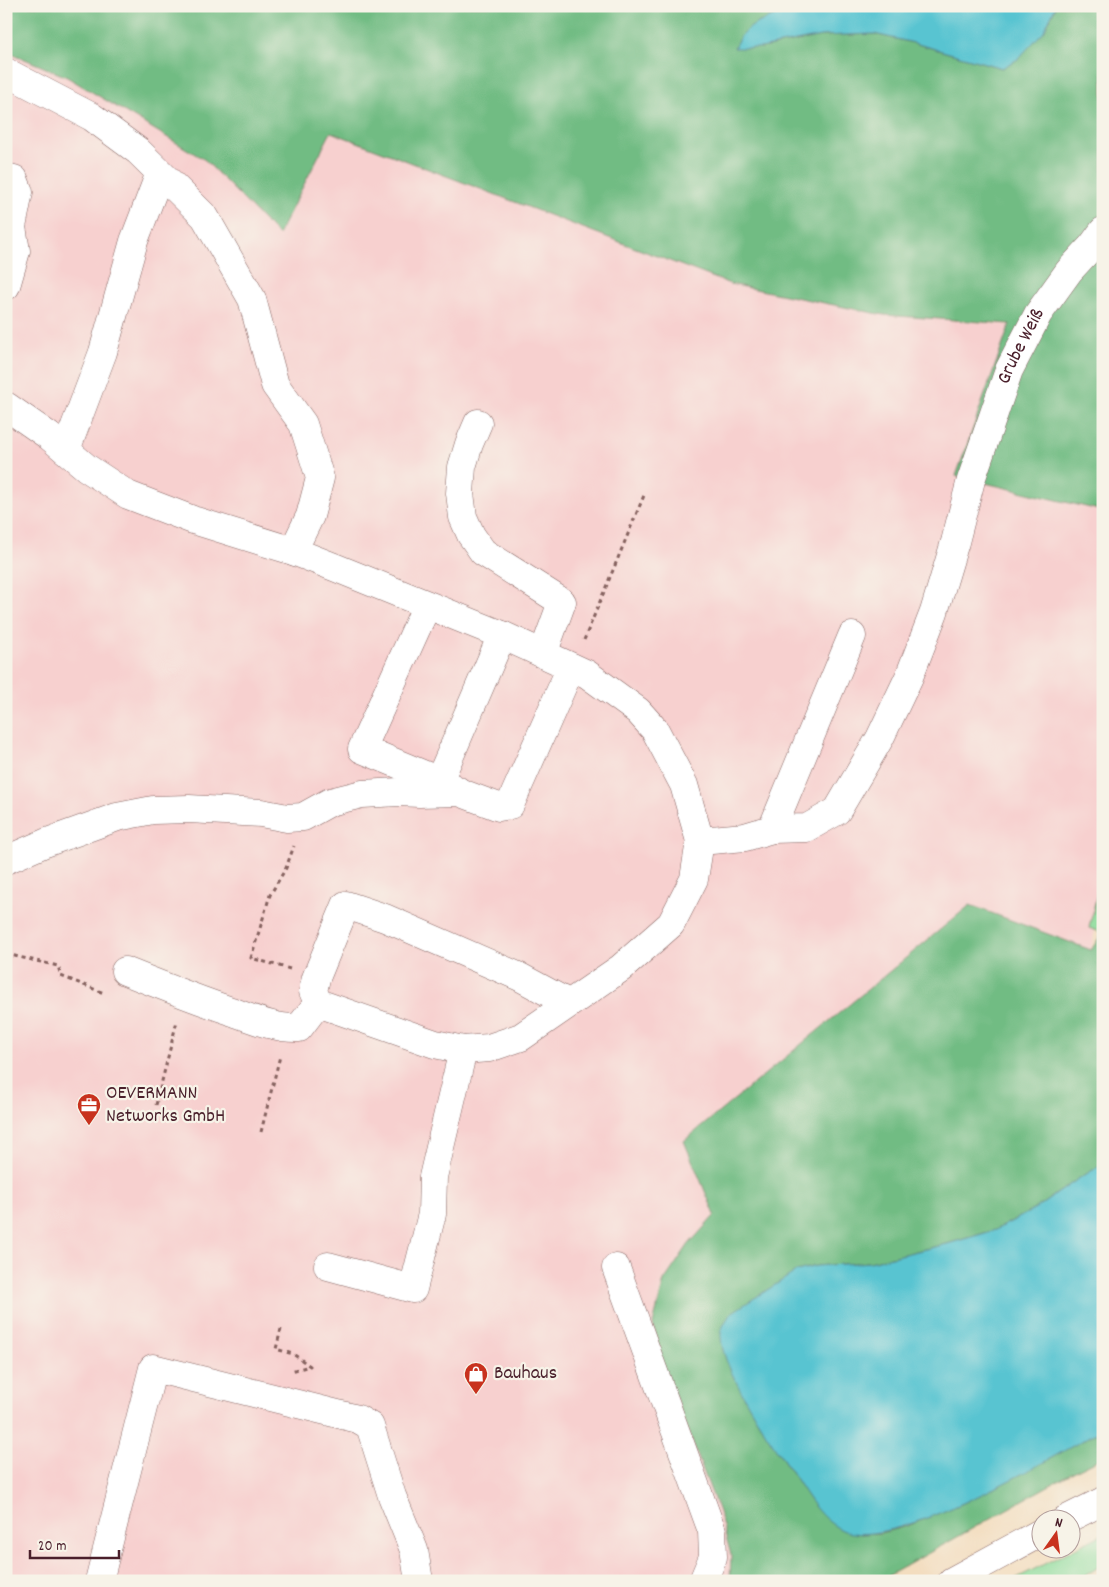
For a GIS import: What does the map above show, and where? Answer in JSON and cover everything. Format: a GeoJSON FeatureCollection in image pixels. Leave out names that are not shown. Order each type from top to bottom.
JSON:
{"type":"FeatureCollection","features":[{"type":"Feature","properties":{"kind":"street"},"geometry":{"type":"LineString","coordinates":[[6,72],[92,117],[138,150],[205,217],[252,299],[275,385],[303,424],[320,478],[310,516],[293,552]]}},
{"type":"Feature","properties":{"kind":"street"},"geometry":{"type":"LineString","coordinates":[[66,450],[103,352],[134,241],[160,173]]}},
{"type":"Feature","properties":{"kind":"street"},"geometry":{"type":"LineString","coordinates":[[6,177],[14,179],[19,192],[12,227],[16,251],[6,286]]}},
{"type":"Feature","properties":{"kind":"street","name":"Grube Weiß"},"geometry":{"type":"LineString","coordinates":[[700,841],[745,837],[772,829],[807,828],[837,810],[880,738],[909,676],[934,612],[955,542],[970,480],[1009,370],[1038,314],[1069,271],[1103,231]]}},
{"type":"Feature","properties":{"kind":"street"},"geometry":{"type":"LineString","coordinates":[[6,406],[49,436],[87,468],[128,495],[193,520],[293,552],[502,635],[587,674],[620,696],[638,711],[655,730],[684,785],[700,841],[694,879],[670,924],[621,968],[521,1037],[489,1048],[462,1050],[435,1044],[318,1003],[313,990],[346,905],[385,918],[520,977],[568,1003]]}},
{"type":"Feature","properties":{"kind":"street"},"geometry":{"type":"LineString","coordinates":[[478,423],[462,467],[460,493],[463,517],[471,535],[483,552],[562,602],[543,654]]}},
{"type":"Feature","properties":{"kind":"street"},"geometry":{"type":"LineString","coordinates":[[427,605],[362,749],[499,807],[510,805],[572,667]]}},
{"type":"Feature","properties":{"kind":"street"},"geometry":{"type":"LineString","coordinates":[[449,786],[502,635]]}},
{"type":"Feature","properties":{"kind":"street"},"geometry":{"type":"LineString","coordinates":[[772,829],[852,636]]}},
{"type":"Feature","properties":{"kind":"street"},"geometry":{"type":"LineString","coordinates":[[6,860],[45,843],[117,817],[153,810],[189,809],[261,813],[287,818],[303,817],[330,802],[362,794],[418,793],[449,786]]}},
{"type":"Feature","properties":{"kind":"street"},"geometry":{"type":"LineString","coordinates":[[125,971],[263,1023],[286,1028],[299,1028],[318,1003]]}},
{"type":"Feature","properties":{"kind":"street"},"geometry":{"type":"LineString","coordinates":[[328,1266],[413,1289],[432,1214],[433,1177],[462,1050]]}},
{"type":"Feature","properties":{"kind":"street"},"geometry":{"type":"LineString","coordinates":[[616,1268],[712,1531],[713,1557],[704,1581]]}},
{"type":"Feature","properties":{"kind":"street"},"geometry":{"type":"LineString","coordinates":[[99,1581],[153,1368],[358,1420],[370,1426],[392,1496],[414,1550],[419,1581]]}},
{"type":"Feature","properties":{"kind":"street"},"geometry":{"type":"LineString","coordinates":[[1082,1511],[1103,1500]]}},
{"type":"Feature","properties":{"kind":"street"},"geometry":{"type":"LineString","coordinates":[[952,1581],[1032,1537]]}},
{"type":"Feature","properties":{"kind":"path"},"geometry":{"type":"LineString","coordinates":[[572,667],[645,494]]}},
{"type":"Feature","properties":{"kind":"path"},"geometry":{"type":"LineString","coordinates":[[275,965],[251,958],[270,896],[286,868],[296,840]]}},
{"type":"Feature","properties":{"kind":"path"},"geometry":{"type":"LineString","coordinates":[[6,954],[58,966],[61,976],[105,993],[125,971]]}},
{"type":"Feature","properties":{"kind":"path"},"geometry":{"type":"LineString","coordinates":[[156,1105],[184,994]]}},
{"type":"Feature","properties":{"kind":"path"},"geometry":{"type":"LineString","coordinates":[[261,1132],[286,1028]]}},
{"type":"Feature","properties":{"kind":"path"},"geometry":{"type":"LineString","coordinates":[[281,1329],[276,1349],[293,1354],[310,1366],[284,1372],[293,1376]]}},
{"type":"Feature","properties":{"kind":"shaded area"},"geometry":{"type":"Polygon","coordinates":[[[6,51],[67,77],[205,160],[278,235],[331,131],[730,284],[884,315],[1011,325],[956,476],[1103,511],[1103,892],[1091,950],[970,905],[684,1141],[715,1215],[689,1244],[664,1281],[731,1555],[730,1581],[6,1581],[6,51]]]}},
{"type":"Feature","properties":{"kind":"green space"},"geometry":{"type":"Polygon","coordinates":[[[6,6],[792,6],[786,11],[761,48],[821,36],[874,34],[914,43],[1002,68],[1044,31],[1056,6],[1103,6],[1103,511],[956,476],[1010,324],[884,315],[730,284],[331,132],[278,235],[205,160],[67,77],[6,51],[6,6]]]}},
{"type":"Feature","properties":{"kind":"green space"},"geometry":{"type":"Polygon","coordinates":[[[1103,869],[1103,933],[1089,928],[1103,869]]]}},
{"type":"Feature","properties":{"kind":"green space"},"geometry":{"type":"Polygon","coordinates":[[[970,905],[1091,950],[1103,932],[1103,1164],[1035,1209],[995,1230],[947,1244],[870,1262],[816,1266],[733,1375],[758,1421],[811,1502],[860,1534],[880,1533],[907,1526],[961,1504],[1103,1429],[1103,1457],[879,1581],[730,1581],[731,1555],[719,1512],[664,1368],[653,1324],[664,1281],[689,1244],[715,1215],[684,1141],[970,905]]]}},
{"type":"Feature","properties":{"kind":"green space"},"geometry":{"type":"Polygon","coordinates":[[[1103,1534],[1103,1564],[1077,1581],[1011,1581],[1052,1560],[1082,1560],[1082,1545],[1103,1534]]]}},
{"type":"Feature","properties":{"kind":"water"},"geometry":{"type":"Polygon","coordinates":[[[792,6],[1056,6],[1044,31],[1018,59],[1002,68],[914,43],[874,34],[821,36],[761,48],[734,48],[738,40],[749,28],[786,11],[792,6]]]}},
{"type":"Feature","properties":{"kind":"water"},"geometry":{"type":"Polygon","coordinates":[[[1103,1164],[1103,1429],[1013,1479],[934,1515],[897,1528],[865,1534],[842,1530],[833,1525],[804,1493],[757,1420],[726,1361],[721,1342],[721,1333],[731,1313],[797,1271],[816,1266],[870,1262],[947,1244],[995,1230],[1035,1209],[1103,1164]]]}},
{"type":"Feature","properties":{"kind":"place","name":"OEVERMANN Networks GmbH"},"geometry":{"type":"Point","coordinates":[89,1126]}},
{"type":"Feature","properties":{"kind":"place","name":"Bauhaus"},"geometry":{"type":"Point","coordinates":[476,1395]}}]}
